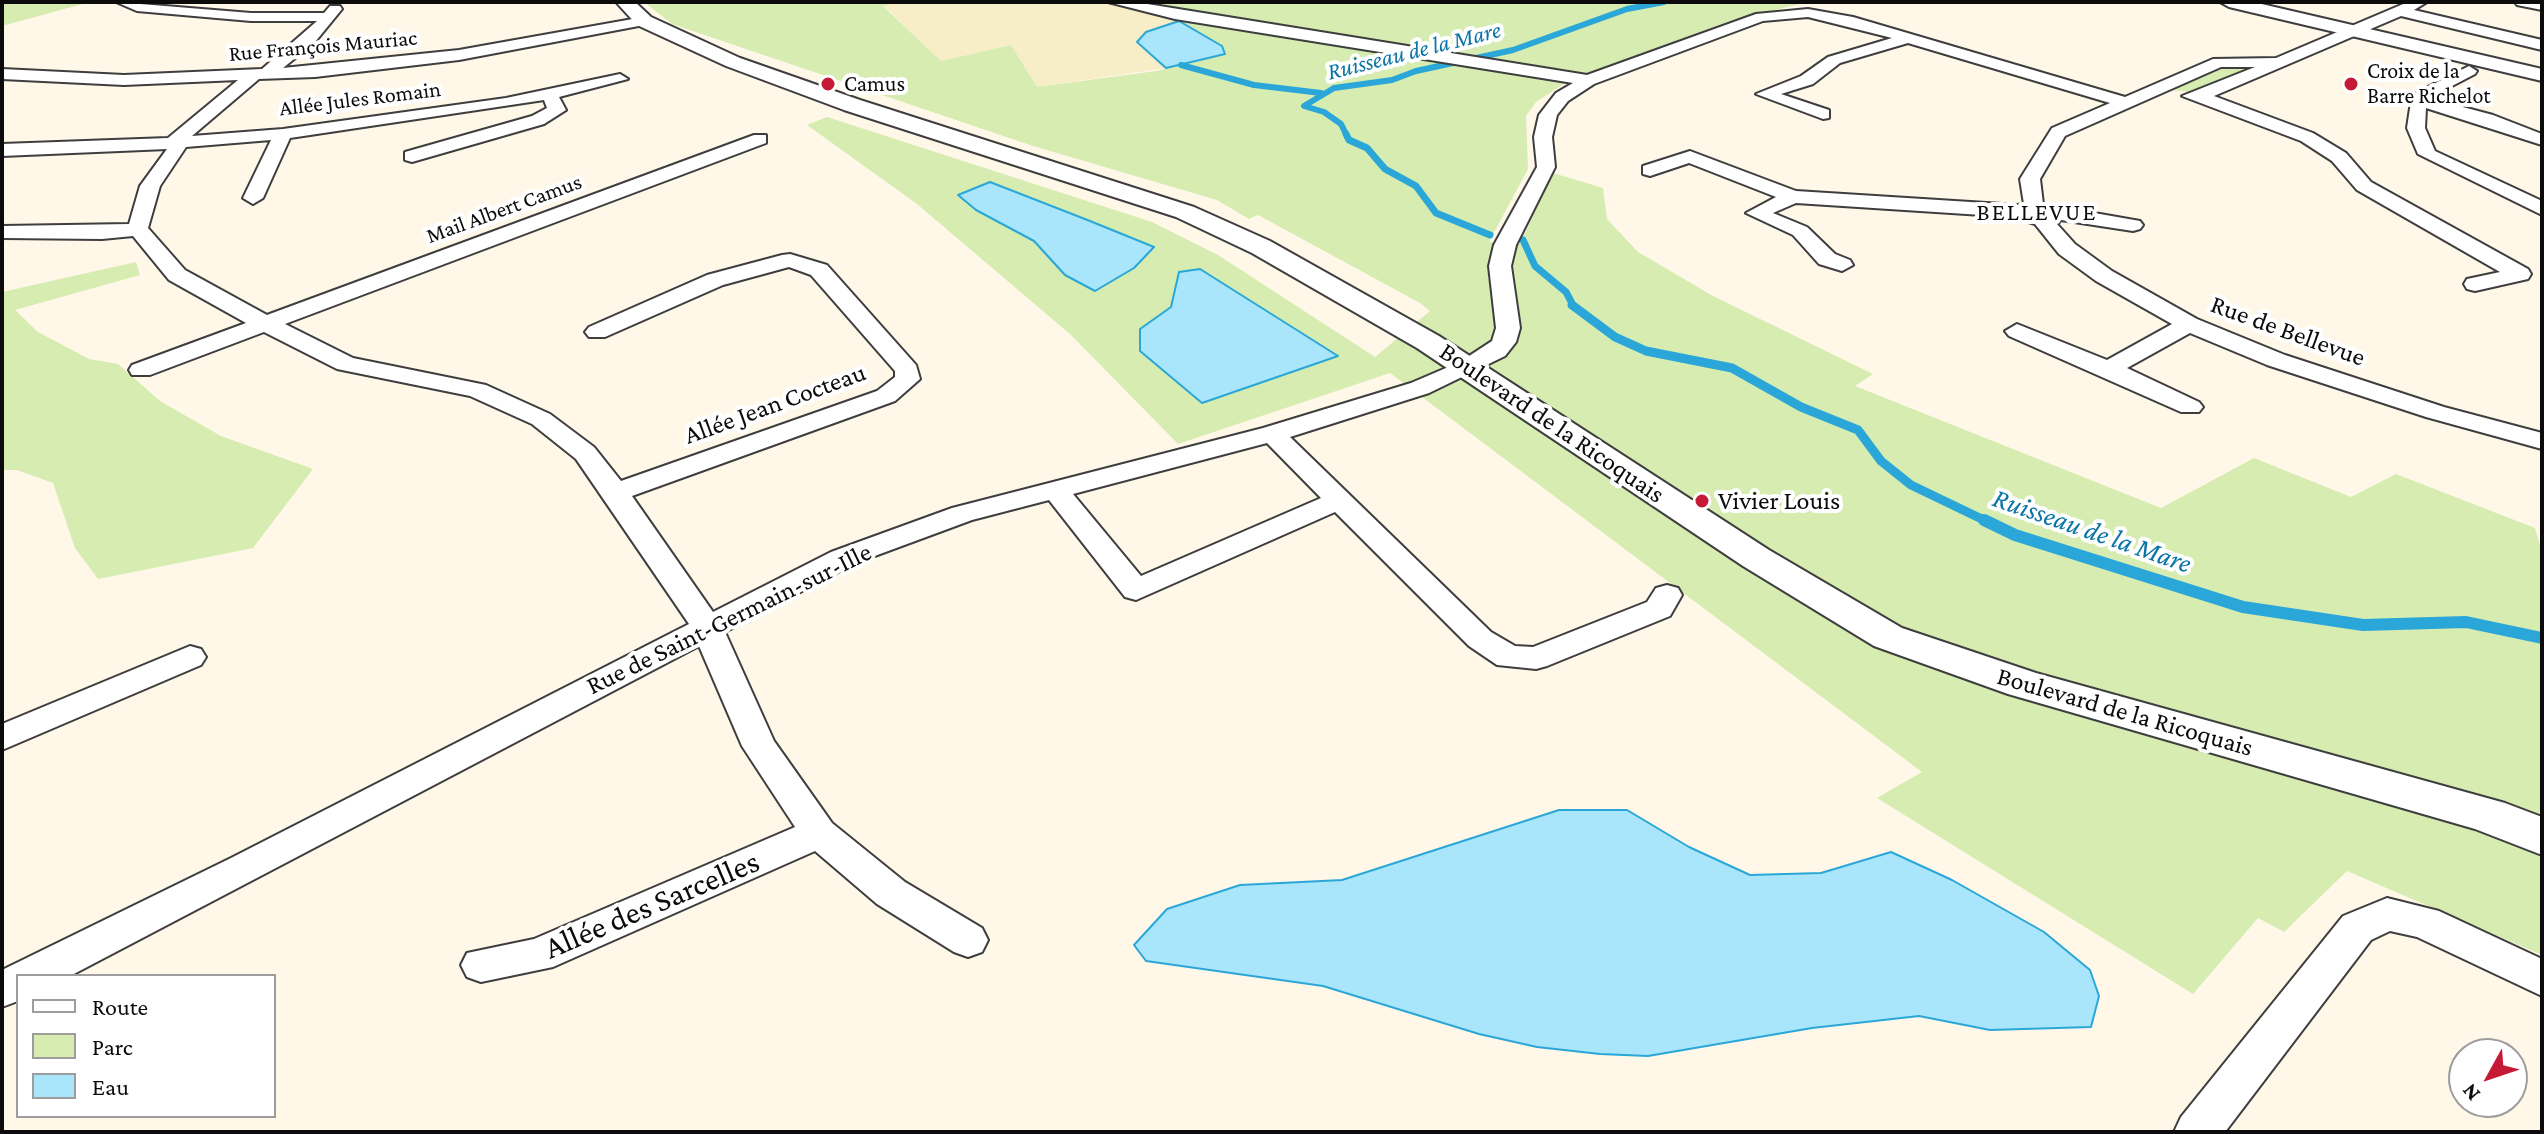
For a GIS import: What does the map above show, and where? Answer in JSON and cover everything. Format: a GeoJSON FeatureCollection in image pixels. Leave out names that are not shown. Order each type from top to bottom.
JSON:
{"type":"FeatureCollection","features":[{"type":"Feature","properties":{"kind":"street"},"geometry":{"type":"LineString","coordinates":[[123,2],[137,7],[251,17],[326,9]]}},
{"type":"Feature","properties":{"kind":"street"},"geometry":{"type":"LineString","coordinates":[[1115,2],[1175,15],[1588,80],[1754,21],[1806,18],[1864,26],[2124,102]]}},
{"type":"Feature","properties":{"kind":"street"},"geometry":{"type":"LineString","coordinates":[[2229,2],[2542,75]]}},
{"type":"Feature","properties":{"kind":"street"},"geometry":{"type":"LineString","coordinates":[[2198,97],[2273,62],[2420,2]]}},
{"type":"Feature","properties":{"kind":"street"},"geometry":{"type":"LineString","coordinates":[[2522,2],[2542,6]]}},
{"type":"Feature","properties":{"kind":"street"},"geometry":{"type":"LineString","coordinates":[[138,229],[150,186],[177,148],[175,141],[310,39],[326,9]]}},
{"type":"Feature","properties":{"kind":"street"},"geometry":{"type":"LineString","coordinates":[[2400,11],[2542,45]]}},
{"type":"Feature","properties":{"kind":"street","name":"Rue François Mauriac"},"geometry":{"type":"LineString","coordinates":[[2,74],[124,80],[259,75],[459,55],[634,12]]}},
{"type":"Feature","properties":{"kind":"street","name":"Boulevard de la Ricoquais"},"geometry":{"type":"LineString","coordinates":[[634,12],[698,48],[772,77],[1185,212],[1261,247],[1376,309],[1469,367],[1756,558],[1888,637],[2023,684],[2488,815],[2542,837]]}},
{"type":"Feature","properties":{"kind":"street"},"geometry":{"type":"LineString","coordinates":[[1823,114],[1764,94],[1807,80],[1834,60],[1908,38]]}},
{"type":"Feature","properties":{"kind":"street"},"geometry":{"type":"LineString","coordinates":[[2037,213],[2030,179],[2058,132],[2219,62],[2273,62]]}},
{"type":"Feature","properties":{"kind":"street"},"geometry":{"type":"LineString","coordinates":[[2469,71],[2420,95],[2416,128],[2427,154],[2542,209]]}},
{"type":"Feature","properties":{"kind":"street","name":"Allée Jules Romain"},"geometry":{"type":"LineString","coordinates":[[2,150],[283,134],[506,103],[620,79]]}},
{"type":"Feature","properties":{"kind":"street","name":"Rue de Saint-Germain-sur-Ille"},"geometry":{"type":"LineString","coordinates":[[35,974],[245,869],[842,558],[962,514],[1272,434],[1420,388],[1497,351],[1504,342],[1508,328],[1500,266],[1505,245],[1546,167],[1543,137],[1548,115],[1562,97],[1588,80]]}},
{"type":"Feature","properties":{"kind":"street"},"geometry":{"type":"LineString","coordinates":[[2154,89],[2198,97],[2261,117],[2307,137],[2339,157],[2364,186],[2520,274],[2475,284]]}},
{"type":"Feature","properties":{"kind":"street"},"geometry":{"type":"LineString","coordinates":[[412,156],[538,120],[557,110],[549,94]]}},
{"type":"Feature","properties":{"kind":"street"},"geometry":{"type":"LineString","coordinates":[[2420,101],[2487,119],[2542,140]]}},
{"type":"Feature","properties":{"kind":"street"},"geometry":{"type":"LineString","coordinates":[[253,198],[283,134]]}},
{"type":"Feature","properties":{"kind":"street","name":"Mail Albert Camus"},"geometry":{"type":"LineString","coordinates":[[141,370],[760,139]]}},
{"type":"Feature","properties":{"kind":"street"},"geometry":{"type":"LineString","coordinates":[[1650,170],[1690,157],[1793,197],[2037,213],[2133,225]]}},
{"type":"Feature","properties":{"kind":"street"},"geometry":{"type":"LineString","coordinates":[[1793,197],[1756,213],[1800,231],[1827,259],[1842,265]]}},
{"type":"Feature","properties":{"kind":"street","name":"Rue de Bellevue"},"geometry":{"type":"LineString","coordinates":[[2037,213],[2067,249],[2104,276],[2189,324],[2276,360],[2435,412],[2542,441]]}},
{"type":"Feature","properties":{"kind":"street"},"geometry":{"type":"LineString","coordinates":[[138,229],[177,275],[265,324],[346,364],[477,390],[541,419],[585,453],[616,492],[707,627],[759,746],[819,833],[891,893],[968,940]]}},
{"type":"Feature","properties":{"kind":"street"},"geometry":{"type":"LineString","coordinates":[[2,232],[102,233],[138,229]]}},
{"type":"Feature","properties":{"kind":"street","name":"Allée Jean Cocteau"},"geometry":{"type":"LineString","coordinates":[[597,332],[715,280],[790,260],[819,270],[907,370],[908,379],[901,388],[886,396],[616,492]]}},
{"type":"Feature","properties":{"kind":"street"},"geometry":{"type":"LineString","coordinates":[[2108,369],[2189,324]]}},
{"type":"Feature","properties":{"kind":"street"},"geometry":{"type":"LineString","coordinates":[[2017,331],[2190,407]]}},
{"type":"Feature","properties":{"kind":"street"},"geometry":{"type":"LineString","coordinates":[[1272,434],[1480,639],[1508,657],[1536,658],[1659,609],[1667,595]]}},
{"type":"Feature","properties":{"kind":"street"},"geometry":{"type":"LineString","coordinates":[[1054,488],[1136,590],[1339,500]]}},
{"type":"Feature","properties":{"kind":"street"},"geometry":{"type":"LineString","coordinates":[[2,738],[190,657]]}},
{"type":"Feature","properties":{"kind":"street","name":"Boulevard de la Ricoquais"},"geometry":{"type":"LineString","coordinates":[[2488,815],[2542,822]]}},
{"type":"Feature","properties":{"kind":"street","name":"Allée des Sarcelles"},"geometry":{"type":"LineString","coordinates":[[481,965],[539,955],[819,833]]}},
{"type":"Feature","properties":{"kind":"street"},"geometry":{"type":"LineString","coordinates":[[2197,1132],[2357,928],[2387,914],[2425,923],[2542,978]]}},
{"type":"Feature","properties":{"kind":"shaded area"},"geometry":{"type":"Polygon","coordinates":[[[897,2],[1133,2],[1193,16],[1146,32],[1137,42],[1166,68],[1037,87],[1011,45],[941,61],[883,5],[897,2]]]}},
{"type":"Feature","properties":{"kind":"green space"},"geometry":{"type":"Polygon","coordinates":[[[2,2],[90,2],[2,26],[2,2]]]}},
{"type":"Feature","properties":{"kind":"green space"},"geometry":{"type":"Polygon","coordinates":[[[644,2],[897,2],[883,6],[941,61],[1011,45],[1037,87],[1156,71],[1224,54],[1222,46],[1178,21],[1186,19],[1568,81],[1536,102],[1526,116],[1528,169],[1489,242],[1520,244],[1553,173],[1603,188],[1607,219],[1638,252],[1713,296],[1873,374],[1855,386],[2161,508],[2254,458],[2351,497],[2396,474],[2535,528],[2542,552],[2542,955],[2347,871],[2284,932],[2258,918],[2193,994],[1877,798],[1922,772],[1390,373],[1178,444],[1071,335],[917,204],[807,125],[827,117],[1152,222],[1218,255],[1375,357],[1430,311],[1420,303],[1258,215],[1249,219],[1217,200],[1033,146],[672,24],[644,2]]]}},
{"type":"Feature","properties":{"kind":"green space"},"geometry":{"type":"Polygon","coordinates":[[[1133,2],[1808,2],[1730,21],[1585,74],[1133,2]]]}},
{"type":"Feature","properties":{"kind":"green space"},"geometry":{"type":"Polygon","coordinates":[[[2226,63],[2251,68],[2195,93],[2166,89],[2226,63]]]}},
{"type":"Feature","properties":{"kind":"green space"},"geometry":{"type":"Polygon","coordinates":[[[136,262],[140,275],[15,310],[38,332],[89,359],[118,364],[160,401],[221,436],[313,469],[253,548],[98,579],[75,548],[53,483],[17,470],[2,470],[2,292],[136,262]]]}},
{"type":"Feature","properties":{"kind":"water"},"geometry":{"type":"Polygon","coordinates":[[[1179,21],[1222,46],[1225,54],[1166,68],[1137,42],[1146,32],[1179,21]]]}},
{"type":"Feature","properties":{"kind":"water"},"geometry":{"type":"Polygon","coordinates":[[[990,182],[1154,247],[1134,268],[1095,291],[1065,275],[1034,241],[976,210],[958,195],[990,182]]]}},
{"type":"Feature","properties":{"kind":"water"},"geometry":{"type":"Polygon","coordinates":[[[1200,269],[1338,356],[1202,403],[1140,351],[1140,329],[1171,307],[1179,272],[1200,269]]]}},
{"type":"Feature","properties":{"kind":"water"},"geometry":{"type":"Polygon","coordinates":[[[1559,810],[1627,810],[1689,847],[1750,875],[1821,873],[1891,852],[1952,880],[2044,932],[2090,970],[2099,996],[2091,1027],[1990,1030],[1919,1016],[1812,1028],[1648,1056],[1600,1054],[1537,1047],[1479,1034],[1323,986],[1146,961],[1134,945],[1167,909],[1240,885],[1342,880],[1559,810]]]}},
{"type":"Feature","properties":{"kind":"waterway","name":"Ruisseau de la Mare"},"geometry":{"type":"LineString","coordinates":[[1490,235],[1436,213],[1416,186],[1385,169],[1367,148],[1349,140],[1341,124],[1324,112],[1304,106],[1334,88],[1392,80],[1416,71],[1513,50],[1627,9],[1664,2]]}},
{"type":"Feature","properties":{"kind":"waterway"},"geometry":{"type":"LineString","coordinates":[[1181,65],[1254,85],[1321,93]]}},
{"type":"Feature","properties":{"kind":"waterway","name":"Ruisseau de la Mare"},"geometry":{"type":"LineString","coordinates":[[1523,240],[1535,266],[1566,292],[1574,306]]}},
{"type":"Feature","properties":{"kind":"waterway","name":"Ruisseau de la Mare"},"geometry":{"type":"LineString","coordinates":[[1574,306],[1615,337],[1646,351],[1732,368],[1801,407],[1858,430],[1881,461],[1911,485],[1988,522]]}},
{"type":"Feature","properties":{"kind":"waterway","name":"Ruisseau de la Mare"},"geometry":{"type":"LineString","coordinates":[[1984,520],[2015,535],[2243,607],[2363,625],[2466,622],[2542,638]]}},
{"type":"Feature","properties":{"kind":"place","name":"Camus"},"geometry":{"type":"Point","coordinates":[828,84]}},
{"type":"Feature","properties":{"kind":"place","name":"Croix de la Barre Richelot"},"geometry":{"type":"Point","coordinates":[2351,84]}},
{"type":"Feature","properties":{"kind":"place","name":"Vivier Louis"},"geometry":{"type":"Point","coordinates":[1702,501]}},
{"type":"Feature","properties":{"kind":"district","name":"BELLEVUE"},"geometry":{"type":"Point","coordinates":[2037,213]}}]}
